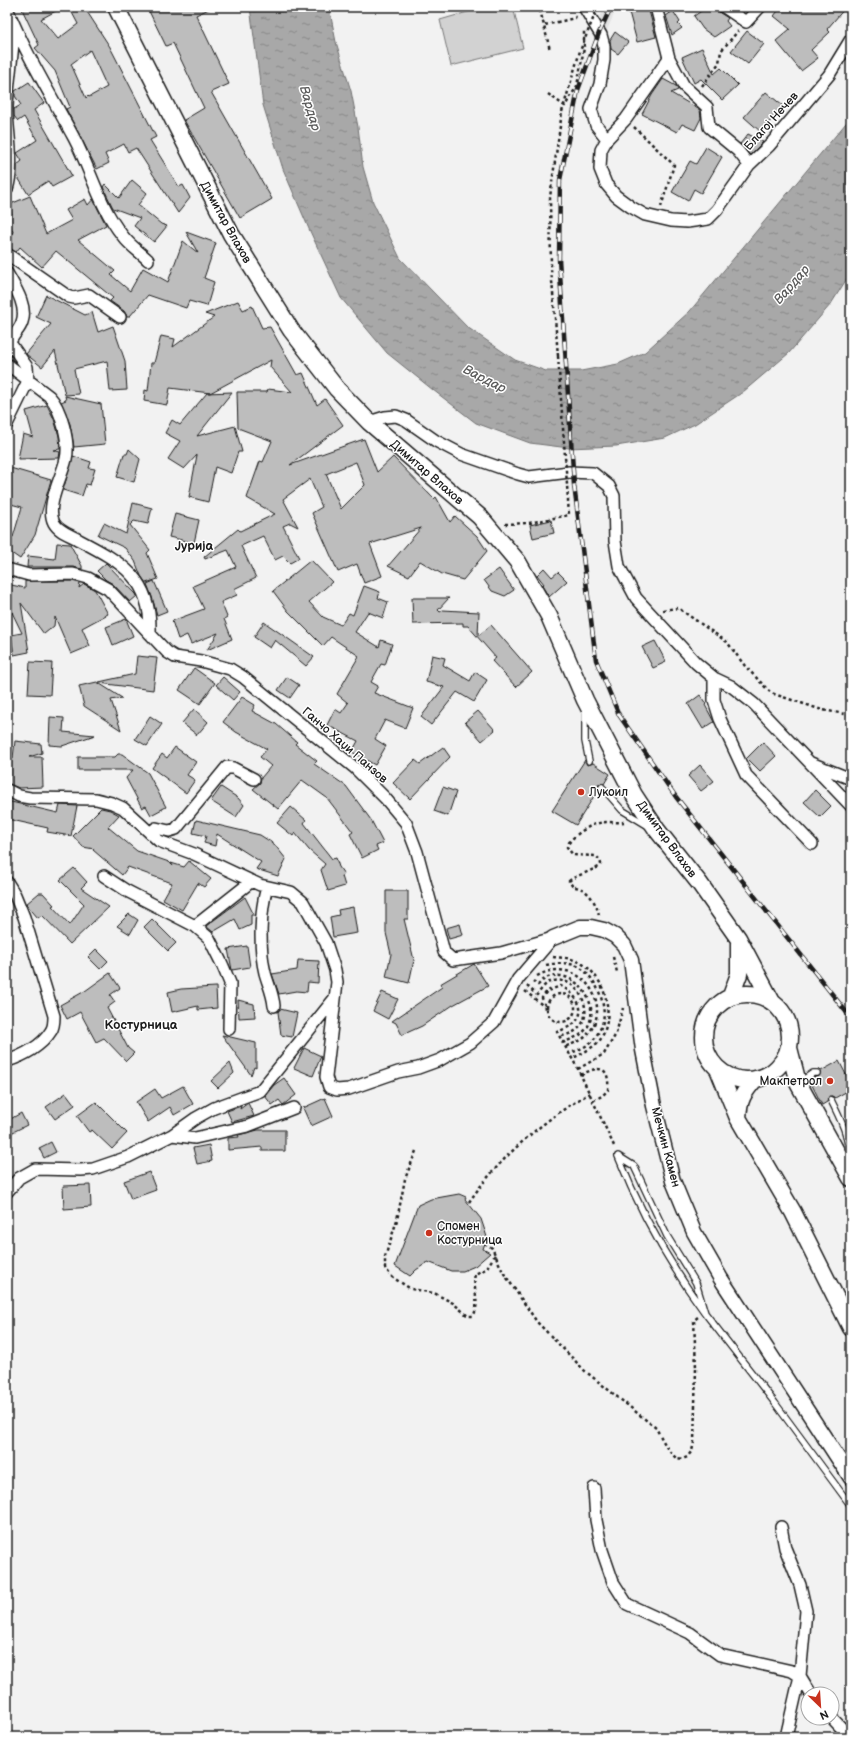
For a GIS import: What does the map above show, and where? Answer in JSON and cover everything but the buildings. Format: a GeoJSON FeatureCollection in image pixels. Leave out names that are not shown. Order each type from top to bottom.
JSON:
{"type":"FeatureCollection","features":[{"type":"Feature","properties":{"kind":"main road","name":"Димитар Влахов"},"geometry":{"type":"LineString","coordinates":[[116,7],[231,234],[295,335],[337,389],[369,422],[487,525],[518,562],[542,604],[585,700],[631,788],[658,830],[700,884],[738,938],[771,1000]]}},
{"type":"Feature","properties":{"kind":"main road"},"geometry":{"type":"LineString","coordinates":[[731,996],[739,974],[738,938]]}},
{"type":"Feature","properties":{"kind":"main road"},"geometry":{"type":"LineString","coordinates":[[718,1068],[729,1076],[742,1080],[755,1079],[772,1072],[785,1057],[789,1048],[791,1034],[788,1021],[781,1009],[771,1000],[758,995],[744,993],[731,996],[716,1006],[707,1021],[704,1038],[708,1055],[718,1068],[738,1118],[792,1212],[851,1328]]}},
{"type":"Feature","properties":{"kind":"main road"},"geometry":{"type":"LineString","coordinates":[[789,1048],[798,1083],[849,1174]]}},
{"type":"Feature","properties":{"kind":"main road"},"geometry":{"type":"LineString","coordinates":[[772,1072],[784,1075],[798,1083]]}},
{"type":"Feature","properties":{"kind":"main road"},"geometry":{"type":"LineString","coordinates":[[738,1118],[739,1103],[744,1093],[755,1079]]}},
{"type":"Feature","properties":{"kind":"street","name":"Благој Нечев"},"geometry":{"type":"LineString","coordinates":[[656,7],[669,58],[684,86],[708,107],[709,127],[738,151],[749,165],[769,146],[829,76],[851,39]]}},
{"type":"Feature","properties":{"kind":"street"},"geometry":{"type":"LineString","coordinates":[[724,7],[746,22],[760,7]]}},
{"type":"Feature","properties":{"kind":"street"},"geometry":{"type":"LineString","coordinates":[[7,8],[14,25],[78,145],[94,185],[113,223],[123,237],[148,260]]}},
{"type":"Feature","properties":{"kind":"street"},"geometry":{"type":"LineString","coordinates":[[582,10],[601,36],[604,46],[604,60],[600,84],[591,109],[596,126],[607,139]]}},
{"type":"Feature","properties":{"kind":"street"},"geometry":{"type":"LineString","coordinates":[[7,189],[10,166],[7,94],[13,50],[14,25]]}},
{"type":"Feature","properties":{"kind":"street"},"geometry":{"type":"LineString","coordinates":[[669,58],[626,119],[607,139],[601,150],[600,168],[606,184],[616,196],[645,214],[671,221],[688,222],[708,219],[717,210],[749,165]]}},
{"type":"Feature","properties":{"kind":"street"},"geometry":{"type":"LineString","coordinates":[[7,254],[69,297],[74,298],[89,295],[120,317]]}},
{"type":"Feature","properties":{"kind":"street"},"geometry":{"type":"LineString","coordinates":[[7,273],[22,304],[23,319],[22,324],[10,343],[27,367],[28,380],[7,424]]}},
{"type":"Feature","properties":{"kind":"street"},"geometry":{"type":"LineString","coordinates":[[7,364],[55,402],[62,423],[67,454],[51,512],[55,525],[62,531],[111,558],[132,573],[145,594],[149,607],[151,616],[150,634]]}},
{"type":"Feature","properties":{"kind":"street"},"geometry":{"type":"LineString","coordinates":[[369,422],[385,416],[396,416],[406,420],[436,441],[461,454],[518,474],[529,476],[569,472],[593,473],[609,486],[614,496],[615,541],[619,566],[636,598],[696,663],[714,678],[731,686],[754,704],[851,806]]}},
{"type":"Feature","properties":{"kind":"street"},"geometry":{"type":"LineString","coordinates":[[7,569],[29,575],[73,574],[88,578],[108,589],[150,634]]}},
{"type":"Feature","properties":{"kind":"street","name":"Ганчо Хаџи Панзов"},"geometry":{"type":"LineString","coordinates":[[150,634],[162,649],[175,657],[201,661],[230,669],[243,677],[355,768],[385,798],[406,823],[416,852],[438,936],[444,952],[449,958],[453,960],[484,956],[553,938]]}},
{"type":"Feature","properties":{"kind":"street"},"geometry":{"type":"LineString","coordinates":[[714,678],[714,700],[720,719],[746,776],[812,844]]}},
{"type":"Feature","properties":{"kind":"street"},"geometry":{"type":"LineString","coordinates":[[808,762],[851,779]]}},
{"type":"Feature","properties":{"kind":"street"},"geometry":{"type":"LineString","coordinates":[[150,833],[156,828],[169,831],[176,829],[227,767],[233,768],[254,779]]}},
{"type":"Feature","properties":{"kind":"street"},"geometry":{"type":"LineString","coordinates":[[7,790],[19,796],[30,798],[96,799],[112,803],[123,808],[159,841],[194,854],[267,887],[290,892],[303,902],[326,943],[333,963],[337,982],[326,1077],[329,1087],[337,1090],[349,1089],[382,1077],[418,1068],[440,1060],[482,1033],[494,1022],[518,979],[553,938]]}},
{"type":"Feature","properties":{"kind":"street"},"geometry":{"type":"LineString","coordinates":[[104,876],[127,891],[195,926],[208,938],[230,982],[229,1029]]}},
{"type":"Feature","properties":{"kind":"street"},"geometry":{"type":"LineString","coordinates":[[195,926],[252,881]]}},
{"type":"Feature","properties":{"kind":"street"},"geometry":{"type":"LineString","coordinates":[[7,882],[15,895],[24,917],[54,1016],[51,1032],[37,1047],[7,1061]]}},
{"type":"Feature","properties":{"kind":"street"},"geometry":{"type":"LineString","coordinates":[[267,887],[262,902],[263,961],[274,1006]]}},
{"type":"Feature","properties":{"kind":"street","name":"Мечкин Камен"},"geometry":{"type":"LineString","coordinates":[[553,938],[580,927],[591,927],[604,930],[615,936],[624,945],[631,960],[643,1050],[654,1106],[673,1181],[694,1232],[721,1279],[851,1478]]}},
{"type":"Feature","properties":{"kind":"street"},"geometry":{"type":"LineString","coordinates":[[7,1192],[19,1178],[34,1169],[81,1170],[93,1168],[128,1157],[172,1135],[196,1118],[214,1108],[260,1091],[336,997]]}},
{"type":"Feature","properties":{"kind":"street"},"geometry":{"type":"LineString","coordinates":[[172,1135],[195,1138],[248,1126],[294,1108]]}},
{"type":"Feature","properties":{"kind":"street"},"geometry":{"type":"LineString","coordinates":[[594,1488],[596,1520],[602,1550],[613,1582],[627,1604],[690,1633],[720,1655],[792,1671],[800,1676],[806,1686]]}},
{"type":"Feature","properties":{"kind":"street"},"geometry":{"type":"LineString","coordinates":[[781,1527],[785,1548],[800,1585],[805,1601],[806,1611],[800,1676],[786,1737]]}},
{"type":"Feature","properties":{"kind":"street"},"geometry":{"type":"LineString","coordinates":[[840,1726],[850,1737]]}},
{"type":"Feature","properties":{"kind":"lane"},"geometry":{"type":"LineString","coordinates":[[585,700],[585,741],[589,761]]}},
{"type":"Feature","properties":{"kind":"lane"},"geometry":{"type":"LineString","coordinates":[[602,787],[622,810],[635,819],[658,830]]}},
{"type":"Feature","properties":{"kind":"lane"},"geometry":{"type":"LineString","coordinates":[[798,1083],[813,1073],[817,1074]]}},
{"type":"Feature","properties":{"kind":"lane"},"geometry":{"type":"LineString","coordinates":[[831,1100],[846,1132],[849,1150],[849,1174]]}},
{"type":"Feature","properties":{"kind":"lane"},"geometry":{"type":"LineString","coordinates":[[618,1156],[634,1166],[667,1236],[696,1283],[705,1313]]}},
{"type":"Feature","properties":{"kind":"lane"},"geometry":{"type":"LineString","coordinates":[[618,1156],[632,1192],[686,1288],[775,1403],[851,1506]]}},
{"type":"Feature","properties":{"kind":"path"},"geometry":{"type":"LineString","coordinates":[[540,10],[550,50]]}},
{"type":"Feature","properties":{"kind":"path"},"geometry":{"type":"LineString","coordinates":[[545,26],[575,18],[582,10]]}},
{"type":"Feature","properties":{"kind":"path"},"geometry":{"type":"LineString","coordinates":[[487,525],[529,523],[569,515],[551,268],[550,197],[562,112],[580,51],[595,14]]}},
{"type":"Feature","properties":{"kind":"path"},"geometry":{"type":"LineString","coordinates":[[695,95],[719,63],[721,51],[746,22]]}},
{"type":"Feature","properties":{"kind":"path"},"geometry":{"type":"LineString","coordinates":[[548,94],[565,106],[577,86],[584,48],[584,27]]}},
{"type":"Feature","properties":{"kind":"path"},"geometry":{"type":"LineString","coordinates":[[626,119],[674,165],[658,218]]}},
{"type":"Feature","properties":{"kind":"path"},"geometry":{"type":"LineString","coordinates":[[647,611],[678,608],[727,642],[745,666],[771,693],[822,710],[851,715]]}},
{"type":"Feature","properties":{"kind":"path"},"geometry":{"type":"LineString","coordinates":[[619,977],[597,907],[591,897],[579,887],[573,887],[569,881],[599,867],[601,864],[600,860],[596,856],[573,855],[569,852],[567,844],[592,824],[600,822],[624,823],[635,819]]}},
{"type":"Feature","properties":{"kind":"path"},"geometry":{"type":"LineString","coordinates":[[549,957],[575,960],[594,972],[599,981],[607,1007],[608,1018],[599,1041],[572,1059]]}},
{"type":"Feature","properties":{"kind":"path"},"geometry":{"type":"LineString","coordinates":[[540,967],[559,963],[578,967],[588,973],[594,980],[598,989],[604,1021],[600,1030],[589,1044],[569,1054]]}},
{"type":"Feature","properties":{"kind":"path"},"geometry":{"type":"LineString","coordinates":[[532,974],[535,977],[553,970],[569,971],[587,982],[592,990],[597,1009],[591,1030],[584,1038],[565,1047]]}},
{"type":"Feature","properties":{"kind":"path"},"geometry":{"type":"LineString","coordinates":[[532,980],[538,985],[547,977],[559,976],[568,978],[586,991],[591,1010],[586,1030],[580,1036],[563,1043]]}},
{"type":"Feature","properties":{"kind":"path"},"geometry":{"type":"LineString","coordinates":[[522,982],[537,995],[548,983],[558,981],[570,984],[580,994],[586,1009],[582,1024],[575,1031],[560,1037]]}},
{"type":"Feature","properties":{"kind":"path"},"geometry":{"type":"LineString","coordinates":[[546,1008],[550,999],[557,994],[562,994],[571,998],[575,1004],[576,1009],[572,1018],[568,1021],[559,1023],[550,1018],[546,1008],[542,998],[547,991],[561,986],[569,990],[579,1002],[580,1014],[577,1019],[572,1025],[557,1032],[578,1068],[618,1156]]}},
{"type":"Feature","properties":{"kind":"path"},"geometry":{"type":"LineString","coordinates":[[524,990],[546,1008]]}},
{"type":"Feature","properties":{"kind":"path"},"geometry":{"type":"LineString","coordinates":[[578,1068],[604,1054],[616,1034],[623,1009],[622,1003]]}},
{"type":"Feature","properties":{"kind":"path"},"geometry":{"type":"LineString","coordinates":[[581,1075],[594,1068],[602,1070],[606,1073],[608,1079],[608,1090],[602,1096],[592,1101]]}},
{"type":"Feature","properties":{"kind":"path"},"geometry":{"type":"LineString","coordinates":[[469,1202],[494,1168],[515,1148],[567,1106],[590,1093]]}},
{"type":"Feature","properties":{"kind":"path"},"geometry":{"type":"LineString","coordinates":[[416,1151],[405,1179],[396,1220],[385,1257],[385,1268],[392,1277],[411,1289],[434,1293],[453,1303],[468,1316],[473,1316],[476,1302],[473,1281],[475,1274],[486,1269],[495,1255]]}},
{"type":"Feature","properties":{"kind":"path"},"geometry":{"type":"LineString","coordinates":[[485,1243],[492,1248],[503,1272],[537,1322],[585,1371],[656,1428],[668,1450],[676,1458],[683,1459],[687,1457],[692,1451],[694,1442],[696,1368],[694,1320],[705,1313]]}},
{"type":"Feature","properties":{"kind":"shaded area"},"geometry":{"type":"Polygon","coordinates":[[[470,7],[513,7],[523,48],[451,66],[440,20],[471,11],[470,7]]]}},
{"type":"Feature","properties":{"kind":"shaded area"},"geometry":{"type":"Polygon","coordinates":[[[605,7],[617,7],[604,37],[594,29],[605,7]]]}},
{"type":"Feature","properties":{"kind":"water","name":"Вардар"},"geometry":{"type":"Polygon","coordinates":[[[250,7],[329,7],[336,42],[351,91],[358,127],[363,167],[373,202],[400,258],[467,327],[515,360],[546,371],[581,371],[618,364],[645,352],[690,311],[851,117],[851,272],[831,304],[789,353],[743,392],[695,424],[665,438],[616,446],[569,448],[530,443],[476,423],[387,353],[341,298],[283,169],[263,105],[250,7]]]}},
{"type":"Feature","properties":{"kind":"railway"},"geometry":{"type":"LineString","coordinates":[[611,7],[599,33],[578,90],[560,180],[559,259],[574,485],[596,660],[619,715],[676,797],[851,1018]]}},
{"type":"Feature","properties":{"kind":"place","name":"Лукоил"},"geometry":{"type":"Point","coordinates":[581,792]}},
{"type":"Feature","properties":{"kind":"place","name":"Макпетрол"},"geometry":{"type":"Point","coordinates":[830,1081]}},
{"type":"Feature","properties":{"kind":"place","name":"Спомен Костурница"},"geometry":{"type":"Point","coordinates":[429,1233]}},
{"type":"Feature","properties":{"kind":"district","name":"Јурија"},"geometry":{"type":"Point","coordinates":[194,545]}},
{"type":"Feature","properties":{"kind":"district","name":"Костурница"},"geometry":{"type":"Point","coordinates":[141,1024]}}]}
